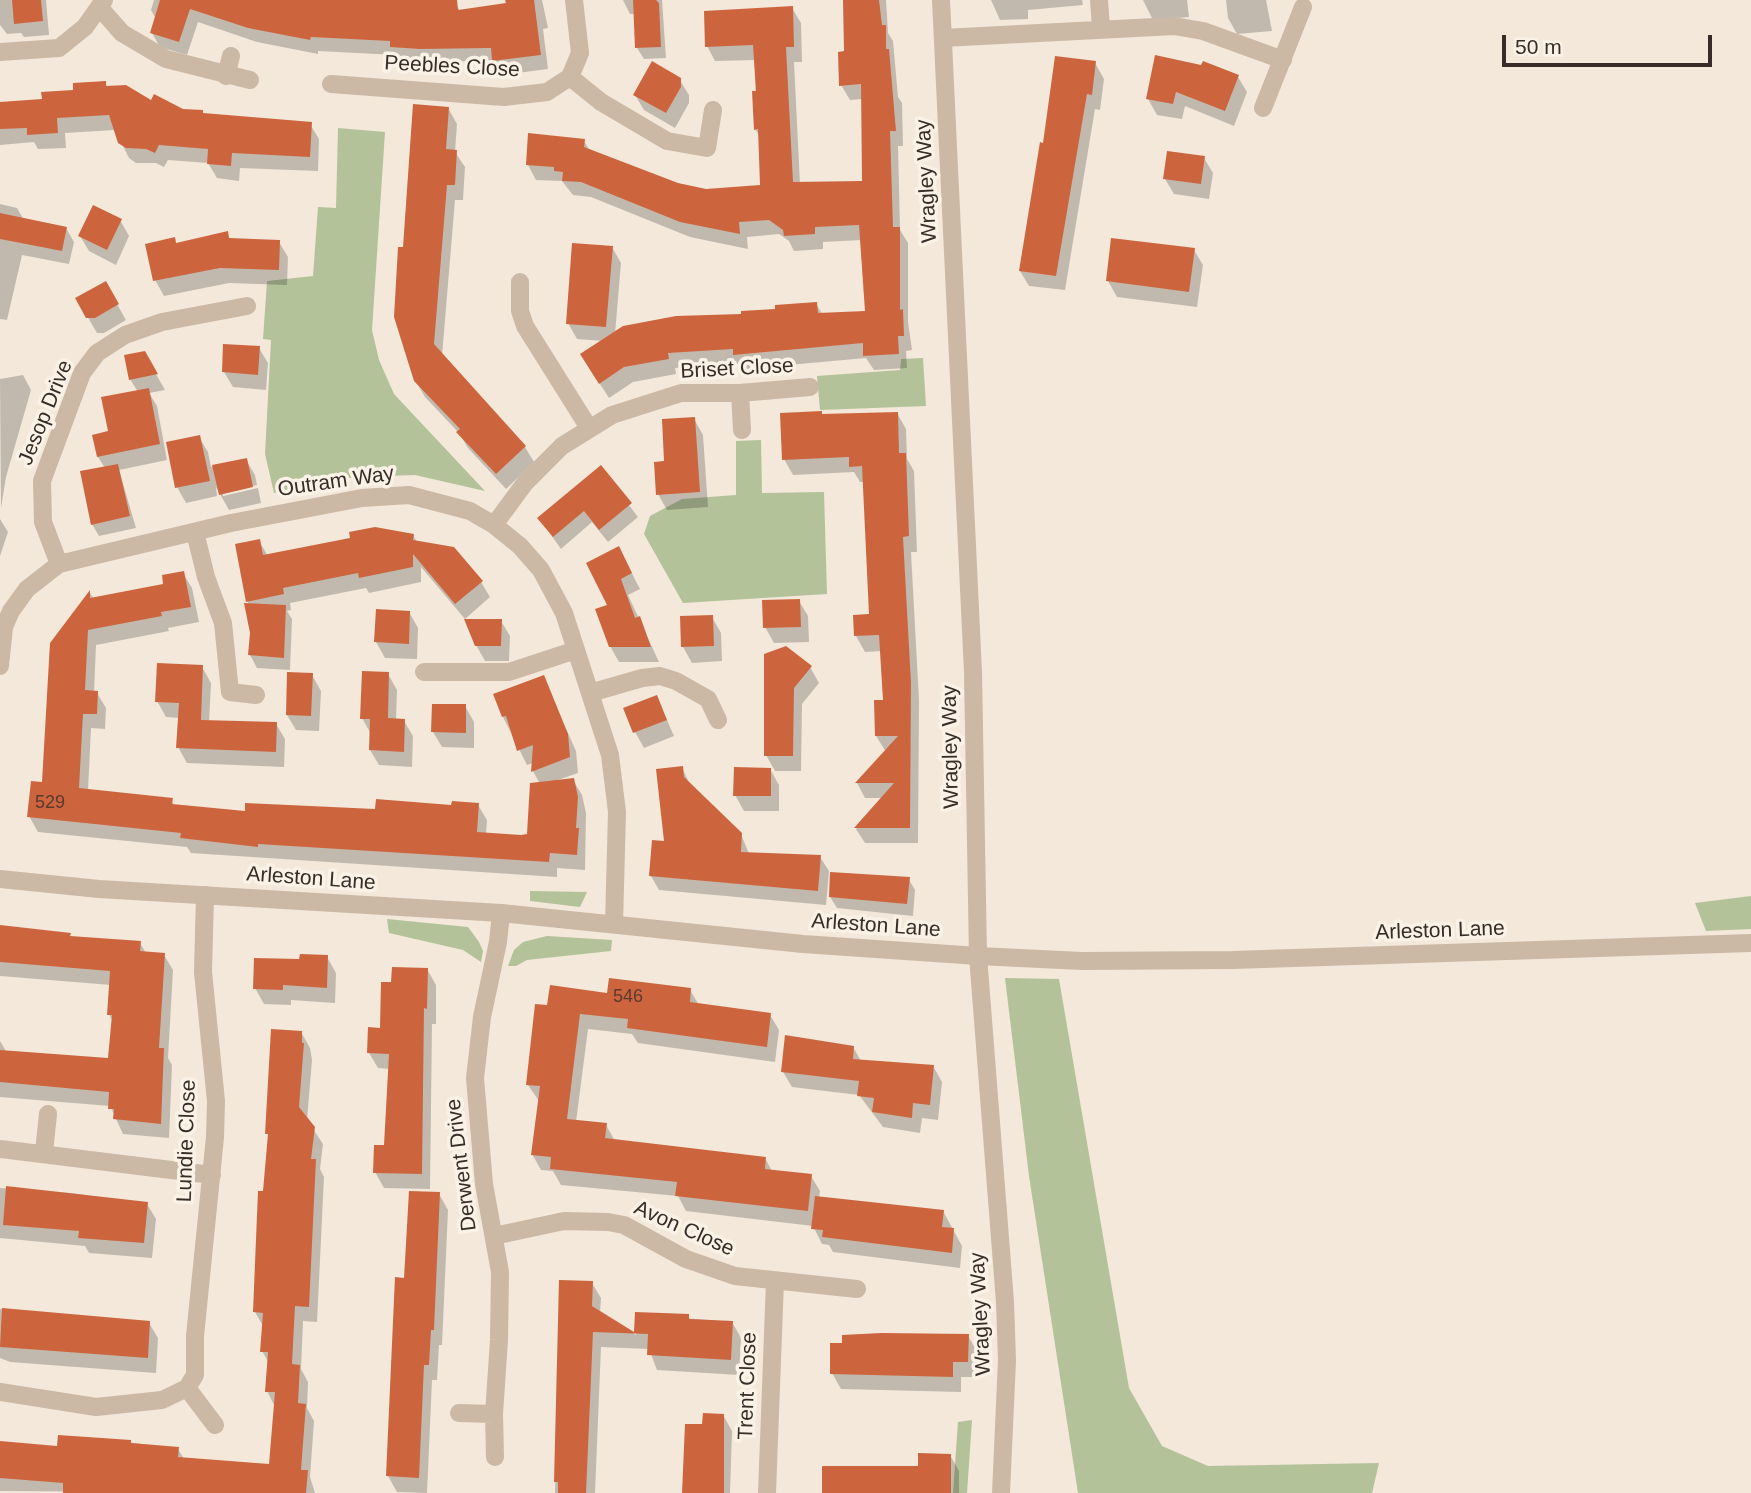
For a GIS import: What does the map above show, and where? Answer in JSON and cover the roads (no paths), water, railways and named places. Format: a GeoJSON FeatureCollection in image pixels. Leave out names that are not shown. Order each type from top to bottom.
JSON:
{"type":"FeatureCollection","features":[{"type":"Feature","properties":{"kind":"street"},"geometry":{"type":"LineString","coordinates":[[575,0],[580,53],[570,77],[601,102],[667,141],[706,148],[713,110]]}},
{"type":"Feature","properties":{"kind":"street","name":"Wragley Way"},"geometry":{"type":"LineString","coordinates":[[941,0],[973,672],[978,956],[1005,1302],[1007,1360],[1001,1493]]}},
{"type":"Feature","properties":{"kind":"street"},"geometry":{"type":"LineString","coordinates":[[1099,0],[1101,29]]}},
{"type":"Feature","properties":{"kind":"street"},"geometry":{"type":"LineString","coordinates":[[0,52],[59,48],[85,27],[102,4],[122,33],[166,59],[250,80]]}},
{"type":"Feature","properties":{"kind":"street"},"geometry":{"type":"LineString","coordinates":[[1263,108],[1303,7]]}},
{"type":"Feature","properties":{"kind":"street"},"geometry":{"type":"LineString","coordinates":[[943,38],[1174,26],[1203,31],[1283,60]]}},
{"type":"Feature","properties":{"kind":"street"},"geometry":{"type":"LineString","coordinates":[[226,76],[232,56]]}},
{"type":"Feature","properties":{"kind":"street","name":"Peebles Close"},"geometry":{"type":"LineString","coordinates":[[331,84],[504,97],[547,92],[570,77]]}},
{"type":"Feature","properties":{"kind":"street"},"geometry":{"type":"LineString","coordinates":[[520,282],[520,311],[525,326],[589,428]]}},
{"type":"Feature","properties":{"kind":"street","name":"Jesop Drive"},"geometry":{"type":"LineString","coordinates":[[59,564],[43,522],[42,481],[82,373],[97,353],[125,335],[162,322],[247,306]]}},
{"type":"Feature","properties":{"kind":"street","name":"Briset Close"},"geometry":{"type":"LineString","coordinates":[[494,525],[505,506],[562,446],[589,428],[636,406],[681,393],[740,393],[810,387]]}},
{"type":"Feature","properties":{"kind":"street"},"geometry":{"type":"LineString","coordinates":[[740,393],[742,430]]}},
{"type":"Feature","properties":{"kind":"street","name":"Outram Way"},"geometry":{"type":"LineString","coordinates":[[0,666],[4,627],[11,611],[27,589],[59,564],[321,505],[385,495],[408,495],[446,503],[494,525],[520,546],[541,570],[555,592],[610,755],[617,812],[614,923]]}},
{"type":"Feature","properties":{"kind":"street"},"geometry":{"type":"LineString","coordinates":[[195,532],[206,577],[223,623],[230,692],[256,695]]}},
{"type":"Feature","properties":{"kind":"street"},"geometry":{"type":"LineString","coordinates":[[424,672],[509,672],[576,650]]}},
{"type":"Feature","properties":{"kind":"street"},"geometry":{"type":"LineString","coordinates":[[590,693],[642,678],[660,676],[676,681],[708,699],[718,720]]}},
{"type":"Feature","properties":{"kind":"street","name":"Arleston Lane"},"geometry":{"type":"LineString","coordinates":[[0,879],[501,913],[803,944],[1082,961],[1233,960],[1751,943]]}},
{"type":"Feature","properties":{"kind":"street","name":"Lundie Close"},"geometry":{"type":"LineString","coordinates":[[187,1388],[195,1375],[195,1336],[212,1175],[216,1101],[203,972],[205,895]]}},
{"type":"Feature","properties":{"kind":"street","name":"Derwent Drive"},"geometry":{"type":"LineString","coordinates":[[495,1457],[494,1413],[500,1272],[484,1184],[475,1078],[482,1017],[498,942],[501,913]]}},
{"type":"Feature","properties":{"kind":"street"},"geometry":{"type":"LineString","coordinates":[[44,1152],[48,1114]]}},
{"type":"Feature","properties":{"kind":"street"},"geometry":{"type":"LineString","coordinates":[[0,1149],[44,1152],[212,1175]]}},
{"type":"Feature","properties":{"kind":"street","name":"Avon Close"},"geometry":{"type":"LineString","coordinates":[[494,1236],[564,1221],[608,1222],[624,1225],[710,1269],[735,1276],[857,1289]]}},
{"type":"Feature","properties":{"kind":"street","name":"Trent Close"},"geometry":{"type":"LineString","coordinates":[[767,1493],[775,1281]]}},
{"type":"Feature","properties":{"kind":"street"},"geometry":{"type":"LineString","coordinates":[[0,1392],[96,1407],[162,1401],[187,1388],[215,1424]]}},
{"type":"Feature","properties":{"kind":"street"},"geometry":{"type":"LineString","coordinates":[[458,1413],[494,1413]]}}]}
